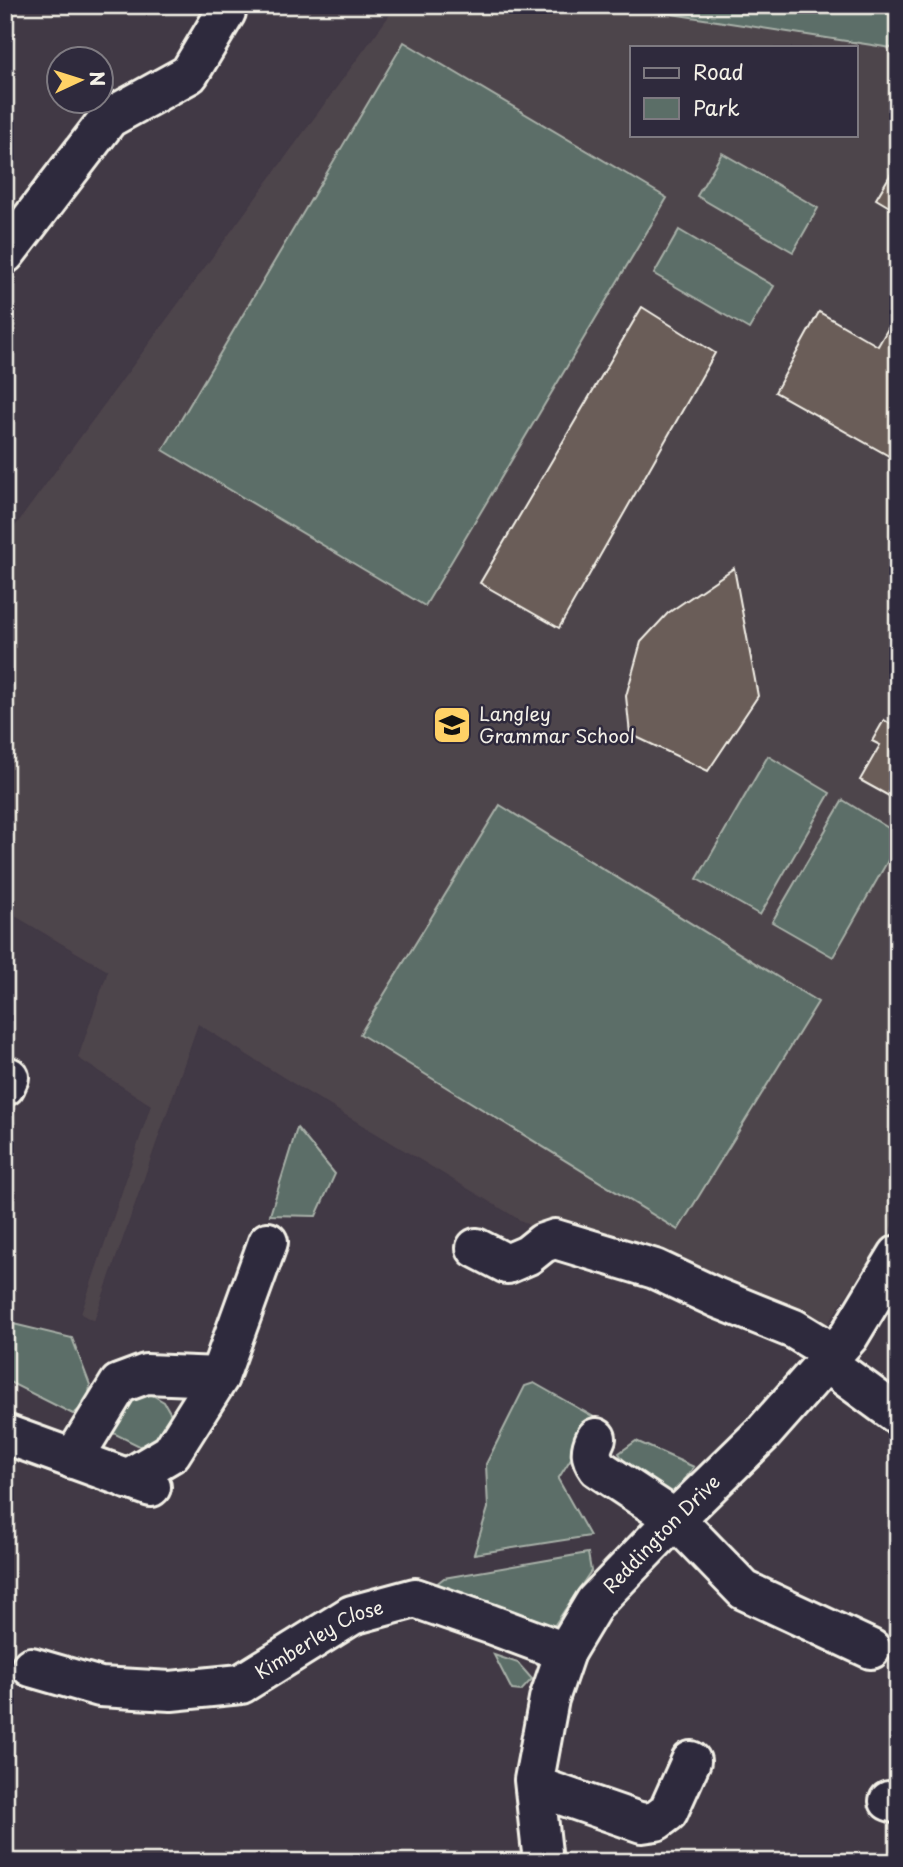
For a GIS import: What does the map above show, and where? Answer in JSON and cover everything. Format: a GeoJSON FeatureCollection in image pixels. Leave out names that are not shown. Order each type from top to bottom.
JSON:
{"type":"FeatureCollection","features":[{"type":"Feature","properties":{"kind":"street"},"geometry":{"type":"LineString","coordinates":[[5,254],[108,118],[189,74],[226,12]]}},
{"type":"Feature","properties":{"kind":"street"},"geometry":{"type":"LineString","coordinates":[[476,1248],[507,1264],[555,1239],[655,1269],[794,1329],[817,1343],[829,1360],[898,1415]]}},
{"type":"Feature","properties":{"kind":"street"},"geometry":{"type":"LineString","coordinates":[[5,1434],[143,1485],[171,1453],[219,1377],[268,1242]]}},
{"type":"Feature","properties":{"kind":"street","name":"Reddington Drive"},"geometry":{"type":"LineString","coordinates":[[544,1862],[535,1786],[549,1699],[565,1652],[594,1602],[764,1432],[829,1360],[849,1336],[898,1255]]}},
{"type":"Feature","properties":{"kind":"street"},"geometry":{"type":"LineString","coordinates":[[73,1459],[119,1384],[146,1374],[219,1377]]}},
{"type":"Feature","properties":{"kind":"street"},"geometry":{"type":"LineString","coordinates":[[596,1438],[590,1452],[598,1468],[675,1519],[744,1590],[871,1649]]}},
{"type":"Feature","properties":{"kind":"street","name":"Kimberley Close"},"geometry":{"type":"LineString","coordinates":[[30,1667],[100,1687],[171,1691],[240,1684],[352,1615],[415,1598],[565,1652]]}},
{"type":"Feature","properties":{"kind":"street"},"geometry":{"type":"LineString","coordinates":[[535,1786],[642,1823],[656,1821],[668,1812],[691,1761]]}},
{"type":"Feature","properties":{"kind":"shaded area","name":"Langley Grammar School"},"geometry":{"type":"Polygon","coordinates":[[[397,5],[613,5],[898,49],[898,1217],[823,1331],[724,1289],[530,1226],[198,1024],[94,1321],[81,1314],[151,1105],[78,1058],[108,971],[5,910],[5,540],[397,5]]]}},
{"type":"Feature","properties":{"kind":"green space"},"geometry":{"type":"Polygon","coordinates":[[[613,5],[853,5],[898,12],[898,49],[613,5]]]}},
{"type":"Feature","properties":{"kind":"green space"},"geometry":{"type":"Polygon","coordinates":[[[404,42],[667,198],[425,606],[163,450],[404,42]]]}},
{"type":"Feature","properties":{"kind":"green space"},"geometry":{"type":"Polygon","coordinates":[[[722,153],[818,208],[793,252],[697,196],[722,153]]]}},
{"type":"Feature","properties":{"kind":"green space"},"geometry":{"type":"Polygon","coordinates":[[[679,230],[774,286],[749,329],[654,274],[679,230]]]}},
{"type":"Feature","properties":{"kind":"green space"},"geometry":{"type":"Polygon","coordinates":[[[768,756],[830,793],[760,915],[697,879],[768,756]]]}},
{"type":"Feature","properties":{"kind":"green space"},"geometry":{"type":"Polygon","coordinates":[[[843,800],[898,834],[898,843],[833,957],[772,922],[843,800]]]}},
{"type":"Feature","properties":{"kind":"green space"},"geometry":{"type":"Polygon","coordinates":[[[500,805],[818,1002],[678,1230],[360,1034],[500,805]]]}},
{"type":"Feature","properties":{"kind":"green space"},"geometry":{"type":"Polygon","coordinates":[[[297,1128],[335,1174],[316,1216],[270,1215],[297,1128]]]}},
{"type":"Feature","properties":{"kind":"green space"},"geometry":{"type":"Polygon","coordinates":[[[5,1322],[72,1338],[90,1385],[88,1403],[73,1414],[5,1380],[5,1322]]]}},
{"type":"Feature","properties":{"kind":"green space"},"geometry":{"type":"Polygon","coordinates":[[[534,1383],[606,1424],[572,1457],[558,1479],[590,1536],[474,1554],[488,1508],[486,1464],[525,1386],[534,1383]]]}},
{"type":"Feature","properties":{"kind":"green space"},"geometry":{"type":"Polygon","coordinates":[[[149,1393],[164,1402],[172,1416],[164,1458],[113,1433],[115,1415],[121,1405],[132,1398],[149,1393]]]}},
{"type":"Feature","properties":{"kind":"green space"},"geometry":{"type":"Polygon","coordinates":[[[636,1441],[694,1467],[672,1495],[637,1484],[619,1453],[636,1441]]]}},
{"type":"Feature","properties":{"kind":"green space"},"geometry":{"type":"Polygon","coordinates":[[[588,1553],[591,1571],[548,1638],[435,1585],[444,1578],[588,1553]]]}},
{"type":"Feature","properties":{"kind":"green space"},"geometry":{"type":"Polygon","coordinates":[[[494,1655],[518,1663],[532,1679],[521,1691],[512,1690],[494,1655]]]}},
{"type":"Feature","properties":{"kind":"building"},"geometry":{"type":"Polygon","coordinates":[[[898,162],[898,212],[876,199],[898,162]]]}},
{"type":"Feature","properties":{"kind":"building"},"geometry":{"type":"Polygon","coordinates":[[[642,307],[715,353],[559,628],[480,583],[642,307]]]}},
{"type":"Feature","properties":{"kind":"building"},"geometry":{"type":"Polygon","coordinates":[[[898,311],[898,461],[775,392],[819,312],[878,346],[898,311]]]}},
{"type":"Feature","properties":{"kind":"building"},"geometry":{"type":"Polygon","coordinates":[[[734,568],[758,696],[708,771],[630,734],[626,696],[641,642],[668,613],[734,568]]]}},
{"type":"Feature","properties":{"kind":"building"},"geometry":{"type":"Polygon","coordinates":[[[898,715],[898,801],[860,780],[880,745],[872,741],[884,720],[892,725],[898,715]]]}},
{"type":"Feature","properties":{"kind":"place","name":"Langley Grammar School"},"geometry":{"type":"Point","coordinates":[452,725]}}]}
